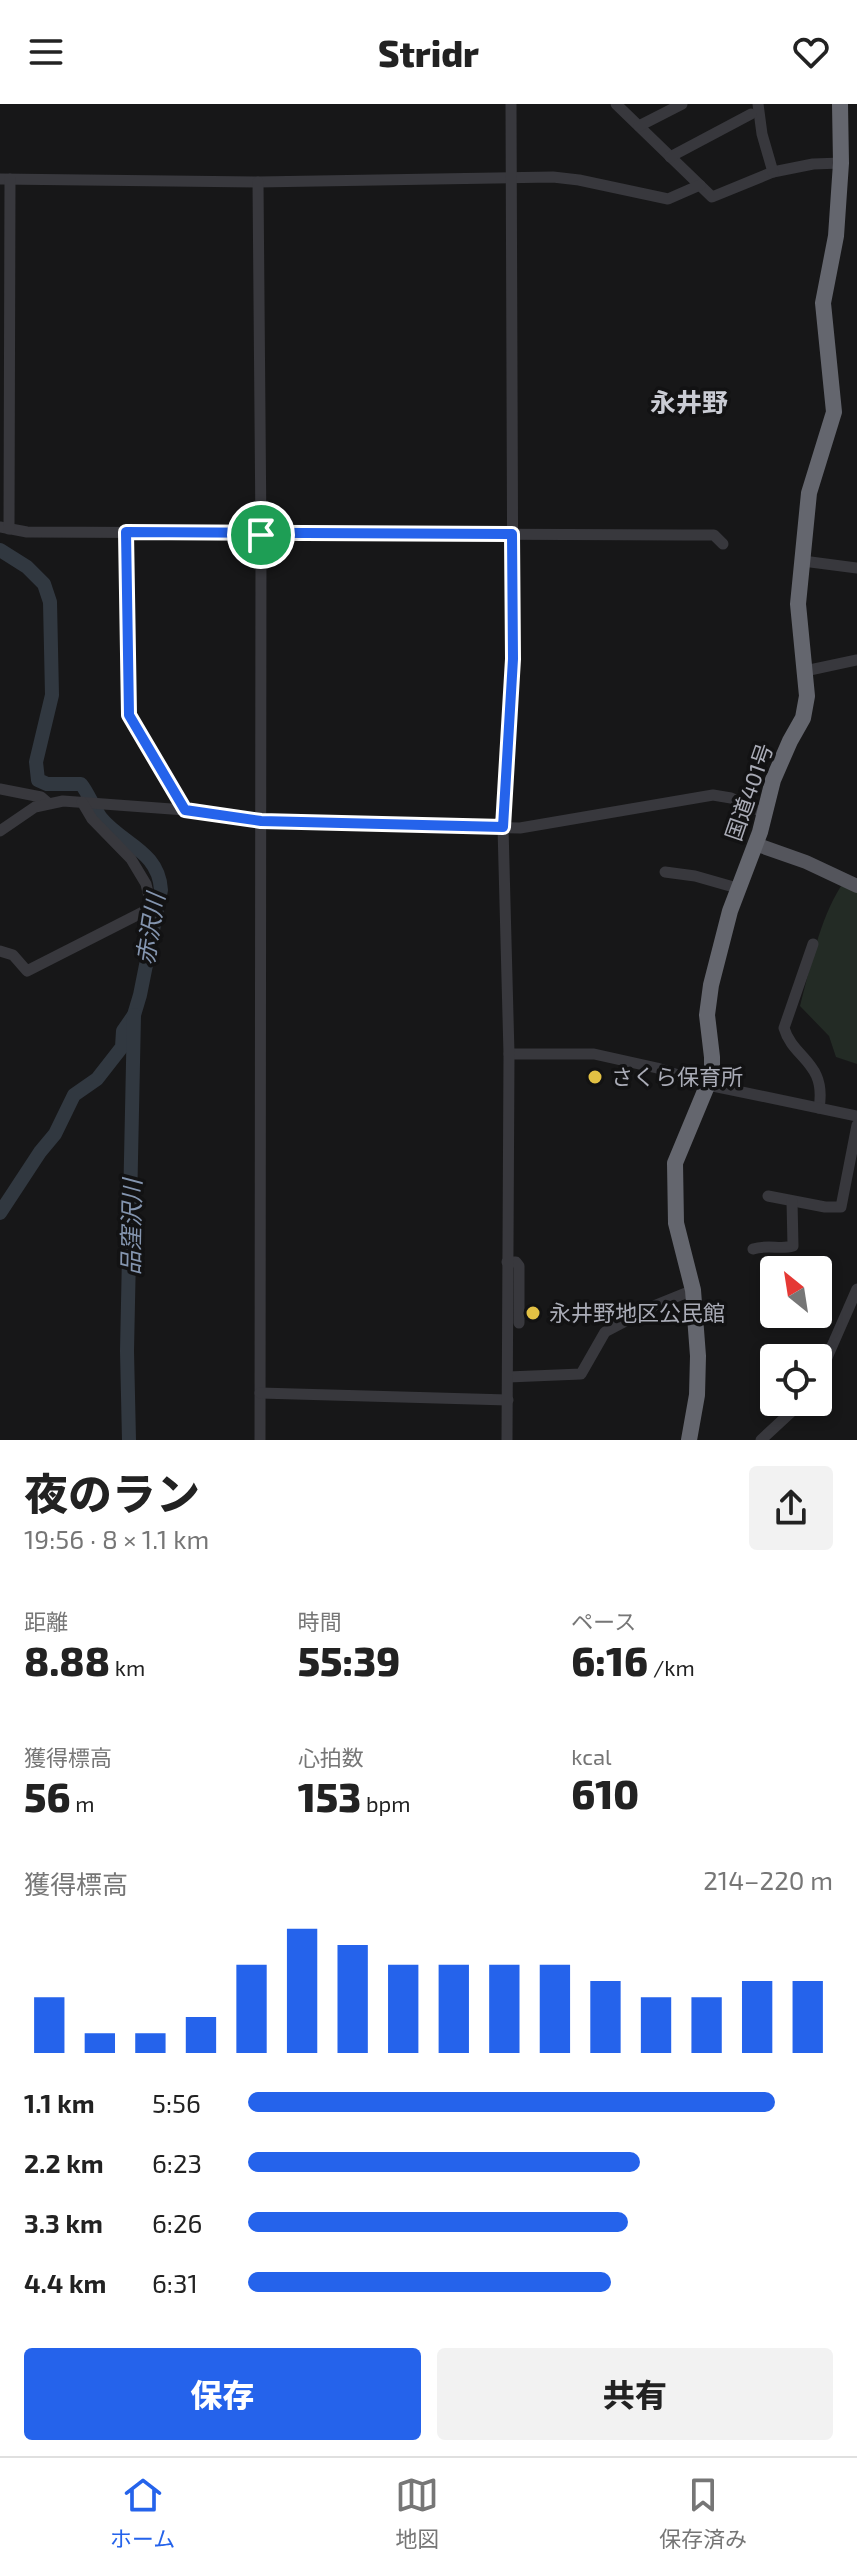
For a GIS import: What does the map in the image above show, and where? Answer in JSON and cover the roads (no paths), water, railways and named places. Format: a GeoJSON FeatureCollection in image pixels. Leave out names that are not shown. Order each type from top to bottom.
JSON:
{"type":"FeatureCollection","features":[{"type":"Feature","properties":{"kind":"highway","name":"国道401号"},"geometry":{"type":"LineString","coordinates":[[689,1440],[698,1382],[693,1290],[676,1223],[674,1173],[677,1156],[713,1068],[707,1024],[709,994],[737,888],[755,844],[782,758],[806,711],[805,671],[798,622],[809,493],[834,412],[823,303],[835,250],[841,163],[840,104]]}},
{"type":"Feature","properties":{"kind":"main road"},"geometry":{"type":"LineString","coordinates":[[755,844],[806,862],[857,886]]}},
{"type":"Feature","properties":{"kind":"street"},"geometry":{"type":"LineString","coordinates":[[507,1440],[509,1054],[503,827],[513,659],[511,104]]}},
{"type":"Feature","properties":{"kind":"street"},"geometry":{"type":"LineString","coordinates":[[616,104],[712,197],[721,196],[773,172],[813,164],[841,163]]}},
{"type":"Feature","properties":{"kind":"street"},"geometry":{"type":"LineString","coordinates":[[639,126],[680,104]]}},
{"type":"Feature","properties":{"kind":"street"},"geometry":{"type":"LineString","coordinates":[[670,157],[755,109],[773,172]]}},
{"type":"Feature","properties":{"kind":"street"},"geometry":{"type":"LineString","coordinates":[[700,185],[668,199],[553,177],[258,182],[5,179],[4,528],[27,532],[261,535],[714,535],[723,544]]}},
{"type":"Feature","properties":{"kind":"street"},"geometry":{"type":"LineString","coordinates":[[258,182],[261,535],[260,1440]]}},
{"type":"Feature","properties":{"kind":"street"},"geometry":{"type":"LineString","coordinates":[[126,532],[129,715],[185,810]]}},
{"type":"Feature","properties":{"kind":"street"},"geometry":{"type":"LineString","coordinates":[[803,561],[857,568]]}},
{"type":"Feature","properties":{"kind":"street"},"geometry":{"type":"LineString","coordinates":[[805,671],[857,660]]}},
{"type":"Feature","properties":{"kind":"street"},"geometry":{"type":"LineString","coordinates":[[0,789],[41,797],[48,803]]}},
{"type":"Feature","properties":{"kind":"street"},"geometry":{"type":"LineString","coordinates":[[0,831],[30,809],[48,803],[82,802],[185,810],[261,821],[503,827],[538,825],[713,795],[731,798],[764,813]]}},
{"type":"Feature","properties":{"kind":"street"},"geometry":{"type":"LineString","coordinates":[[0,951],[13,955],[27,971],[145,911],[150,901],[146,884],[131,859],[92,819],[82,802]]}},
{"type":"Feature","properties":{"kind":"street"},"geometry":{"type":"LineString","coordinates":[[665,872],[695,876],[737,888]]}},
{"type":"Feature","properties":{"kind":"street"},"geometry":{"type":"LineString","coordinates":[[813,944],[784,1028],[787,1036],[815,1069],[819,1108]]}},
{"type":"Feature","properties":{"kind":"street"},"geometry":{"type":"LineString","coordinates":[[509,1054],[586,1053],[657,1068],[708,1085],[857,1116]]}},
{"type":"Feature","properties":{"kind":"street"},"geometry":{"type":"LineString","coordinates":[[768,1196],[841,1207],[857,1125]]}},
{"type":"Feature","properties":{"kind":"street"},"geometry":{"type":"LineString","coordinates":[[753,1249],[767,1244],[784,1248],[793,1246],[792,1201]]}},
{"type":"Feature","properties":{"kind":"street"},"geometry":{"type":"LineString","coordinates":[[507,1262],[516,1262],[519,1266],[519,1323]]}},
{"type":"Feature","properties":{"kind":"street"},"geometry":{"type":"LineString","coordinates":[[832,1346],[857,1289]]}},
{"type":"Feature","properties":{"kind":"street"},"geometry":{"type":"LineString","coordinates":[[508,1377],[581,1374],[605,1332],[693,1290]]}},
{"type":"Feature","properties":{"kind":"street"},"geometry":{"type":"LineString","coordinates":[[260,1393],[508,1400]]}},
{"type":"Feature","properties":{"kind":"street"},"geometry":{"type":"LineString","coordinates":[[761,1440],[787,1416]]}},
{"type":"Feature","properties":{"kind":"waterway","name":"赤沢川"},"geometry":{"type":"LineString","coordinates":[[0,550],[27,567],[44,584],[50,602],[52,695],[36,762],[38,780],[47,784],[81,784],[101,818],[154,866],[161,890],[140,995],[134,1015],[123,1031],[122,1047],[97,1079],[74,1095],[55,1134],[0,1213]]}},
{"type":"Feature","properties":{"kind":"waterway","name":"品窪沢川"},"geometry":{"type":"LineString","coordinates":[[129,1440],[127,1351],[134,1015]]}},
{"type":"Feature","properties":{"kind":"place","name":"さくら保育所"},"geometry":{"type":"Point","coordinates":[595,1077]}},
{"type":"Feature","properties":{"kind":"place","name":"永井野地区公民館"},"geometry":{"type":"Point","coordinates":[533,1313]}},
{"type":"Feature","properties":{"kind":"district","name":"永井野"},"geometry":{"type":"Point","coordinates":[689,403]}}]}
